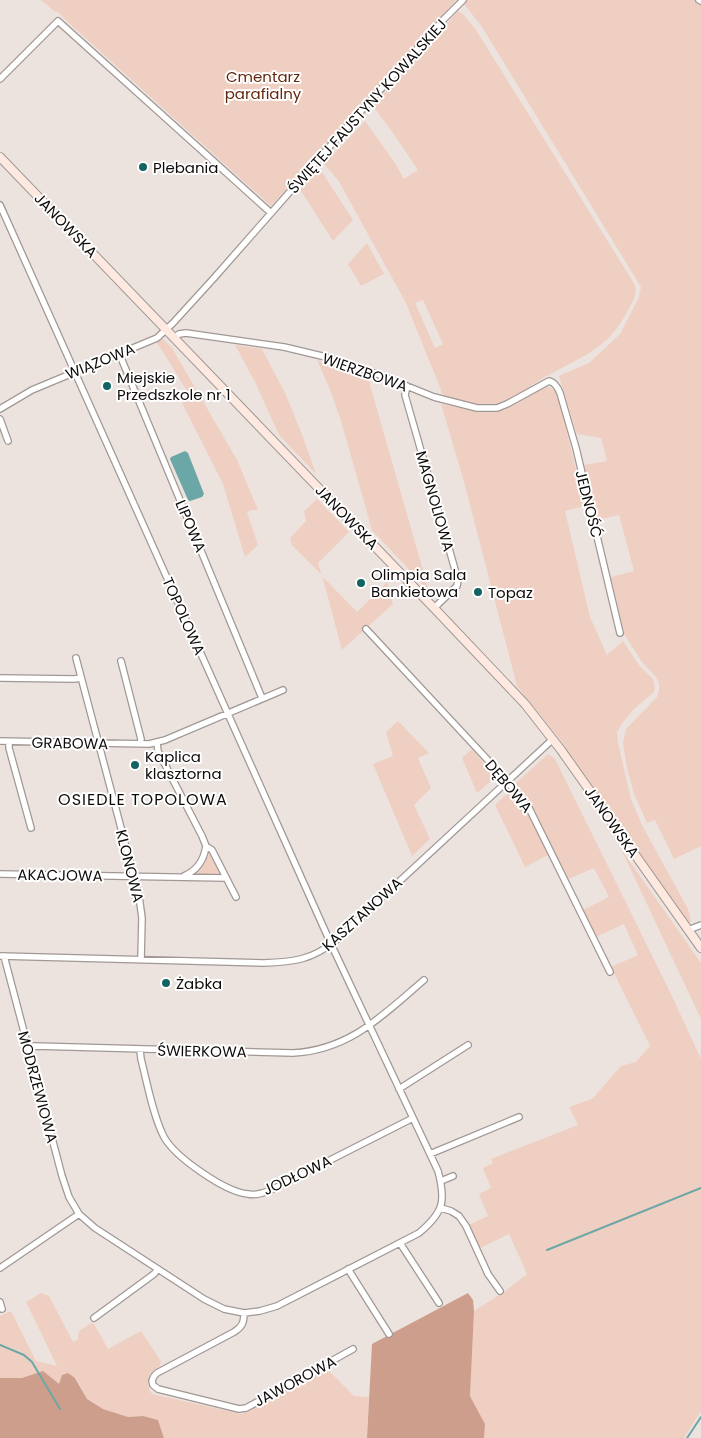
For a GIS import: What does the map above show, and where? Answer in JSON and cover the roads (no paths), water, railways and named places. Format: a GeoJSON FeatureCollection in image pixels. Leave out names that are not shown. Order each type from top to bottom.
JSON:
{"type":"FeatureCollection","features":[{"type":"Feature","properties":{"kind":"main road","name":"JANOWSKA"},"geometry":{"type":"LineString","coordinates":[[0,157],[515,693],[553,739],[701,948]]}},
{"type":"Feature","properties":{"kind":"street","name":"ŚWIĘTEJ FAUSTYNY KOWALSKIEJ"},"geometry":{"type":"LineString","coordinates":[[166,330],[463,0]]}},
{"type":"Feature","properties":{"kind":"street"},"geometry":{"type":"LineString","coordinates":[[0,79],[58,21],[272,213]]}},
{"type":"Feature","properties":{"kind":"street","name":"TOPOLOWA"},"geometry":{"type":"LineString","coordinates":[[0,205],[331,944],[438,1171],[442,1187],[441,1208]]}},
{"type":"Feature","properties":{"kind":"street","name":"WIĄZOWA"},"geometry":{"type":"LineString","coordinates":[[0,409],[32,390],[156,338],[166,330]]}},
{"type":"Feature","properties":{"kind":"street","name":"WIERZBOWA"},"geometry":{"type":"LineString","coordinates":[[174,338],[179,334],[186,333],[284,347],[326,357],[377,374],[443,400],[477,408],[497,408],[508,404],[549,381]]}},
{"type":"Feature","properties":{"kind":"street","name":"LIPOWA"},"geometry":{"type":"LineString","coordinates":[[119,353],[262,698]]}},
{"type":"Feature","properties":{"kind":"street","name":"JEDNOŚĆ"},"geometry":{"type":"LineString","coordinates":[[549,381],[557,387],[560,393],[576,448],[620,633]]}},
{"type":"Feature","properties":{"kind":"street","name":"MAGNOLIOWA"},"geometry":{"type":"LineString","coordinates":[[406,386],[405,395],[458,582],[457,586],[434,608]]}},
{"type":"Feature","properties":{"kind":"street"},"geometry":{"type":"LineString","coordinates":[[0,419],[8,441]]}},
{"type":"Feature","properties":{"kind":"street","name":"DĘBOWA"},"geometry":{"type":"LineString","coordinates":[[366,629],[498,771],[529,808],[610,972]]}},
{"type":"Feature","properties":{"kind":"street","name":"KLONOWA"},"geometry":{"type":"LineString","coordinates":[[76,658],[139,896],[142,918],[141,959]]}},
{"type":"Feature","properties":{"kind":"street"},"geometry":{"type":"LineString","coordinates":[[121,661],[141,739],[140,744]]}},
{"type":"Feature","properties":{"kind":"street"},"geometry":{"type":"LineString","coordinates":[[0,678],[81,678]]}},
{"type":"Feature","properties":{"kind":"street","name":"GRABOWA"},"geometry":{"type":"LineString","coordinates":[[0,742],[156,743],[283,690]]}},
{"type":"Feature","properties":{"kind":"street","name":"KASZTANOWA"},"geometry":{"type":"LineString","coordinates":[[2,956],[286,962],[311,956],[331,944],[553,739]]}},
{"type":"Feature","properties":{"kind":"street"},"geometry":{"type":"LineString","coordinates":[[9,742],[31,828]]}},
{"type":"Feature","properties":{"kind":"street"},"geometry":{"type":"LineString","coordinates":[[156,743],[158,751],[206,846],[205,855],[200,864],[192,872],[179,877]]}},
{"type":"Feature","properties":{"kind":"street"},"geometry":{"type":"LineString","coordinates":[[206,846],[212,850],[236,897]]}},
{"type":"Feature","properties":{"kind":"street","name":"AKACJOWA"},"geometry":{"type":"LineString","coordinates":[[0,874],[226,878]]}},
{"type":"Feature","properties":{"kind":"street"},"geometry":{"type":"LineString","coordinates":[[688,930],[701,925]]}},
{"type":"Feature","properties":{"kind":"street","name":"MODRZEWIOWA"},"geometry":{"type":"LineString","coordinates":[[2,956],[62,1176],[69,1197],[79,1214],[95,1228],[204,1298],[224,1309],[244,1313],[277,1306],[419,1233],[430,1224],[441,1208]]}},
{"type":"Feature","properties":{"kind":"street"},"geometry":{"type":"LineString","coordinates":[[370,1025],[424,980]]}},
{"type":"Feature","properties":{"kind":"street","name":"ŚWIERKOWA"},"geometry":{"type":"LineString","coordinates":[[27,1048],[34,1046],[140,1050],[307,1052],[325,1049],[345,1041],[370,1025]]}},
{"type":"Feature","properties":{"kind":"street"},"geometry":{"type":"LineString","coordinates":[[399,1089],[468,1044]]}},
{"type":"Feature","properties":{"kind":"street","name":"JODŁOWA"},"geometry":{"type":"LineString","coordinates":[[140,1050],[158,1126],[164,1138],[184,1160],[226,1188],[236,1192],[250,1195],[261,1194],[413,1118]]}},
{"type":"Feature","properties":{"kind":"street"},"geometry":{"type":"LineString","coordinates":[[430,1154],[519,1117]]}},
{"type":"Feature","properties":{"kind":"street"},"geometry":{"type":"LineString","coordinates":[[441,1181],[454,1176]]}},
{"type":"Feature","properties":{"kind":"street"},"geometry":{"type":"LineString","coordinates":[[441,1208],[458,1216],[466,1226],[488,1274],[500,1291]]}},
{"type":"Feature","properties":{"kind":"street"},"geometry":{"type":"LineString","coordinates":[[0,1268],[79,1214]]}},
{"type":"Feature","properties":{"kind":"street"},"geometry":{"type":"LineString","coordinates":[[400,1243],[439,1303]]}},
{"type":"Feature","properties":{"kind":"street"},"geometry":{"type":"LineString","coordinates":[[94,1318],[154,1274],[158,1269]]}},
{"type":"Feature","properties":{"kind":"street"},"geometry":{"type":"LineString","coordinates":[[348,1269],[389,1334]]}},
{"type":"Feature","properties":{"kind":"street"},"geometry":{"type":"LineString","coordinates":[[0,1302],[2,1310]]}},
{"type":"Feature","properties":{"kind":"street","name":"JAWOROWA"},"geometry":{"type":"LineString","coordinates":[[244,1313],[242,1327],[157,1373],[152,1381],[153,1385],[170,1393],[239,1409],[246,1408],[353,1349]]}},
{"type":"Feature","properties":{"kind":"water"},"geometry":{"type":"Polygon","coordinates":[[[185,451],[188,453],[204,494],[202,497],[190,501],[170,459],[185,451]]]}},
{"type":"Feature","properties":{"kind":"waterway"},"geometry":{"type":"LineString","coordinates":[[547,1250],[701,1188]]}},
{"type":"Feature","properties":{"kind":"waterway"},"geometry":{"type":"LineString","coordinates":[[0,1345],[24,1355],[32,1362],[60,1409]]}},
{"type":"Feature","properties":{"kind":"waterway"},"geometry":{"type":"LineString","coordinates":[[687,1438],[701,1417]]}},
{"type":"Feature","properties":{"kind":"place","name":"Plebania"},"geometry":{"type":"Point","coordinates":[143,167]}},
{"type":"Feature","properties":{"kind":"place","name":"Miejskie Przedszkole nr 1"},"geometry":{"type":"Point","coordinates":[107,386]}},
{"type":"Feature","properties":{"kind":"place","name":"Olimpia Sala Bankietowa"},"geometry":{"type":"Point","coordinates":[361,583]}},
{"type":"Feature","properties":{"kind":"place","name":"Topaz"},"geometry":{"type":"Point","coordinates":[478,592]}},
{"type":"Feature","properties":{"kind":"place","name":"Kaplica klasztorna"},"geometry":{"type":"Point","coordinates":[135,765]}},
{"type":"Feature","properties":{"kind":"place","name":"Żabka"},"geometry":{"type":"Point","coordinates":[166,983]}},
{"type":"Feature","properties":{"kind":"district","name":"OSIEDLE TOPOLOWA"},"geometry":{"type":"Point","coordinates":[143,799]}},
{"type":"Feature","properties":{"kind":"park label","name":"Cmentarz parafialny"},"geometry":{"type":"Point","coordinates":[263,84]}}]}
